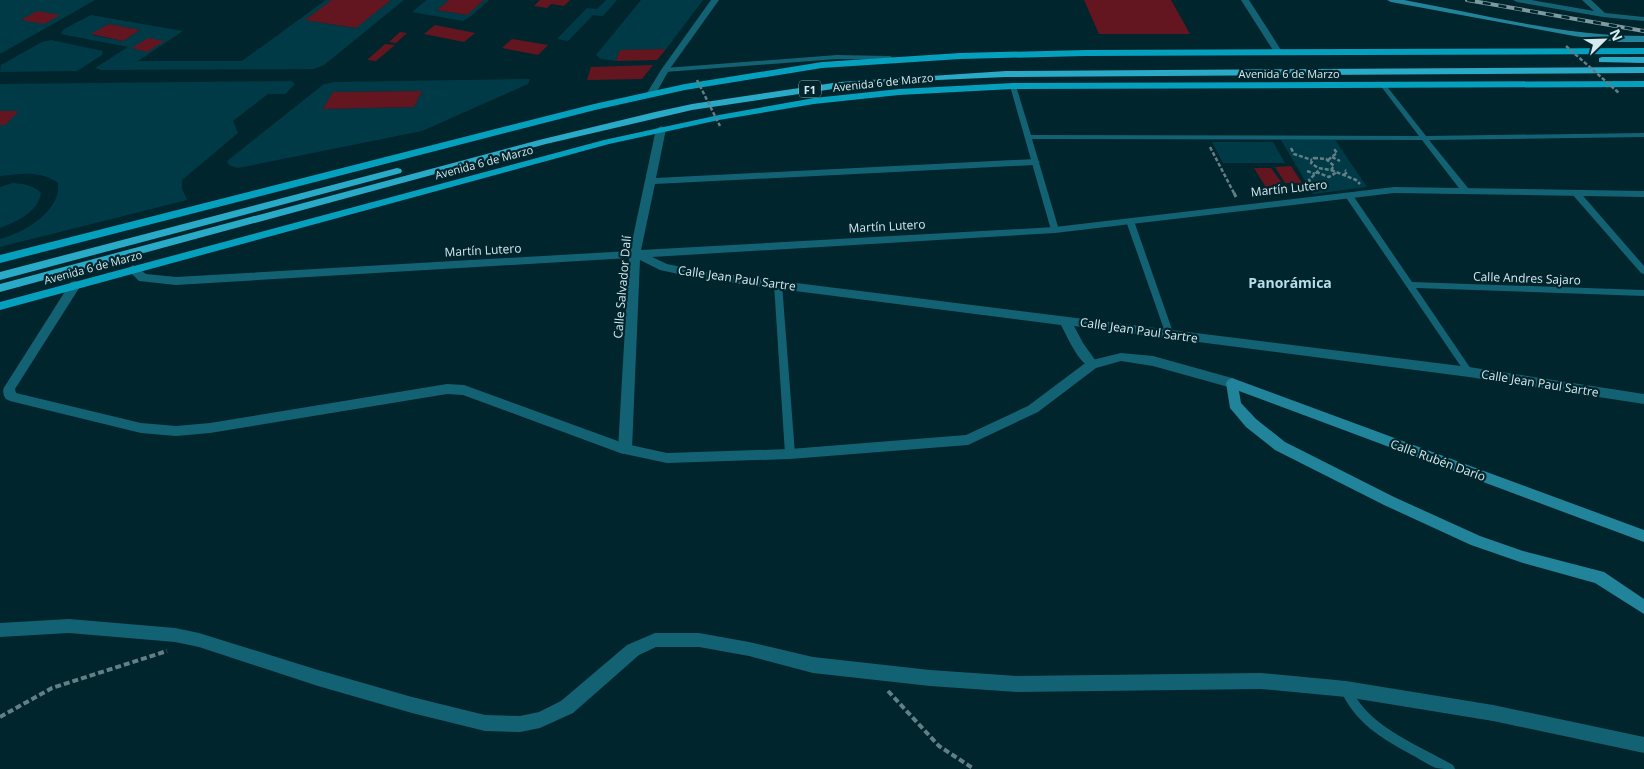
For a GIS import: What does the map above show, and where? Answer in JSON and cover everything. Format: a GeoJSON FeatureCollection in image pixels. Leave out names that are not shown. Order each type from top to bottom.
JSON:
{"type":"FeatureCollection","features":[{"type":"Feature","properties":{"kind":"highway","name":"Avenida 6 de Marzo"},"geometry":{"type":"LineString","coordinates":[[0,276],[547,132],[651,108],[747,89],[842,76],[938,68],[1049,65],[1644,60]]}},
{"type":"Feature","properties":{"kind":"highway","name":"Avenida 6 de Marzo"},"geometry":{"type":"LineString","coordinates":[[0,288],[543,142],[692,107],[840,85],[938,77],[1006,74],[1644,70]]}},
{"type":"Feature","properties":{"kind":"main road"},"geometry":{"type":"LineString","coordinates":[[1391,0],[1574,34],[1618,39],[1644,39]]}},
{"type":"Feature","properties":{"kind":"main road","name":"Avenida 6 de Marzo"},"geometry":{"type":"LineString","coordinates":[[0,259],[535,121],[652,93],[822,65],[1015,54],[1644,52]]}},
{"type":"Feature","properties":{"kind":"main road","name":"Avenida 6 de Marzo"},"geometry":{"type":"LineString","coordinates":[[0,306],[661,129],[787,105],[936,90],[1013,86],[1644,84]]}},
{"type":"Feature","properties":{"kind":"main road"},"geometry":{"type":"LineString","coordinates":[[1232,383],[1235,404],[1251,423],[1280,446],[1389,501],[1476,541],[1523,557],[1599,577],[1644,607]]}},
{"type":"Feature","properties":{"kind":"main road","name":"Calle Rubén Darío"},"geometry":{"type":"LineString","coordinates":[[1232,383],[1644,536]]}},
{"type":"Feature","properties":{"kind":"street"},"geometry":{"type":"LineString","coordinates":[[652,93],[665,70],[715,0]]}},
{"type":"Feature","properties":{"kind":"street"},"geometry":{"type":"LineString","coordinates":[[1245,0],[1279,53]]}},
{"type":"Feature","properties":{"kind":"street"},"geometry":{"type":"LineString","coordinates":[[1517,0],[1603,15],[1644,19]]}},
{"type":"Feature","properties":{"kind":"street"},"geometry":{"type":"LineString","coordinates":[[1586,0],[1603,15]]}},
{"type":"Feature","properties":{"kind":"street","name":"Calle Salvador Dalí"},"geometry":{"type":"LineString","coordinates":[[626,448],[636,254],[649,180],[661,129]]}},
{"type":"Feature","properties":{"kind":"street"},"geometry":{"type":"LineString","coordinates":[[649,180],[1035,162]]}},
{"type":"Feature","properties":{"kind":"street","name":"Martín Lutero"},"geometry":{"type":"LineString","coordinates":[[133,270],[143,278],[176,281],[1055,230],[1394,190],[1644,194]]}},
{"type":"Feature","properties":{"kind":"street","name":"Calle Jean Paul Sartre"},"geometry":{"type":"LineString","coordinates":[[636,254],[664,267],[701,274],[1469,372],[1644,399]]}},
{"type":"Feature","properties":{"kind":"street"},"geometry":{"type":"LineString","coordinates":[[75,285],[9,389],[10,396],[141,428],[176,430],[210,428],[447,389],[464,390],[626,448],[667,458],[790,454],[968,440],[1033,409],[1092,364],[1121,357],[1153,360],[1232,383]]}},
{"type":"Feature","properties":{"kind":"street"},"geometry":{"type":"LineString","coordinates":[[1065,321],[1078,346],[1092,364]]}},
{"type":"Feature","properties":{"kind":"street"},"geometry":{"type":"LineString","coordinates":[[0,630],[69,626],[175,635],[199,640],[402,702],[485,723],[520,724],[540,720],[567,707],[616,663],[634,650],[654,640],[699,640],[749,649],[813,665],[1016,684],[1261,681],[1346,689],[1493,713],[1644,745]]}},
{"type":"Feature","properties":{"kind":"lane"},"geometry":{"type":"LineString","coordinates":[[665,70],[837,57],[905,59]]}},
{"type":"Feature","properties":{"kind":"lane"},"geometry":{"type":"LineString","coordinates":[[1383,85],[1465,190]]}},
{"type":"Feature","properties":{"kind":"lane"},"geometry":{"type":"LineString","coordinates":[[1013,86],[1055,230]]}},
{"type":"Feature","properties":{"kind":"lane"},"geometry":{"type":"LineString","coordinates":[[1028,137],[1426,138],[1644,135]]}},
{"type":"Feature","properties":{"kind":"lane"},"geometry":{"type":"LineString","coordinates":[[1575,192],[1644,270]]}},
{"type":"Feature","properties":{"kind":"lane"},"geometry":{"type":"LineString","coordinates":[[1349,196],[1469,372]]}},
{"type":"Feature","properties":{"kind":"lane"},"geometry":{"type":"LineString","coordinates":[[1130,221],[1170,335]]}},
{"type":"Feature","properties":{"kind":"lane"},"geometry":{"type":"LineString","coordinates":[[778,284],[790,454]]}},
{"type":"Feature","properties":{"kind":"lane","name":"Calle Andres Sajaro"},"geometry":{"type":"LineString","coordinates":[[1409,285],[1644,293]]}},
{"type":"Feature","properties":{"kind":"lane"},"geometry":{"type":"LineString","coordinates":[[1346,689],[1351,701],[1367,721],[1450,769]]}},
{"type":"Feature","properties":{"kind":"path"},"geometry":{"type":"LineString","coordinates":[[1566,46],[1619,93]]}},
{"type":"Feature","properties":{"kind":"path"},"geometry":{"type":"LineString","coordinates":[[697,80],[720,126]]}},
{"type":"Feature","properties":{"kind":"path"},"geometry":{"type":"LineString","coordinates":[[1205,138],[1241,207]]}},
{"type":"Feature","properties":{"kind":"path"},"geometry":{"type":"LineString","coordinates":[[1288,143],[1294,154],[1312,160],[1314,158],[1322,158],[1332,162],[1334,166],[1331,170]]}},
{"type":"Feature","properties":{"kind":"path"},"geometry":{"type":"LineString","coordinates":[[1328,160],[1337,153],[1332,146]]}},
{"type":"Feature","properties":{"kind":"path"},"geometry":{"type":"LineString","coordinates":[[1300,161],[1303,157]]}},
{"type":"Feature","properties":{"kind":"path"},"geometry":{"type":"LineString","coordinates":[[1332,157],[1340,161]]}},
{"type":"Feature","properties":{"kind":"path"},"geometry":{"type":"LineString","coordinates":[[1312,160],[1315,167],[1337,172],[1356,180],[1363,187]]}},
{"type":"Feature","properties":{"kind":"path"},"geometry":{"type":"LineString","coordinates":[[1318,194],[1309,180],[1320,169]]}},
{"type":"Feature","properties":{"kind":"path"},"geometry":{"type":"LineString","coordinates":[[1344,175],[1347,172],[1345,170]]}},
{"type":"Feature","properties":{"kind":"path"},"geometry":{"type":"LineString","coordinates":[[1307,171],[1331,177],[1335,183]]}},
{"type":"Feature","properties":{"kind":"path"},"geometry":{"type":"LineString","coordinates":[[1331,177],[1337,172]]}},
{"type":"Feature","properties":{"kind":"path"},"geometry":{"type":"LineString","coordinates":[[0,717],[52,688],[171,649]]}},
{"type":"Feature","properties":{"kind":"path"},"geometry":{"type":"LineString","coordinates":[[870,671],[940,746],[974,769]]}},
{"type":"Feature","properties":{"kind":"shaded area"},"geometry":{"type":"Polygon","coordinates":[[[0,0],[95,0],[0,54],[0,0]]]}},
{"type":"Feature","properties":{"kind":"shaded area"},"geometry":{"type":"Polygon","coordinates":[[[326,0],[332,0],[306,20],[355,28],[391,0],[404,0],[324,65],[314,69],[101,70],[95,68],[128,47],[61,34],[64,29],[91,15],[183,31],[138,61],[242,61],[326,0]],[[109,24],[92,35],[123,41],[140,30],[109,24]]]}},
{"type":"Feature","properties":{"kind":"shaded area"},"geometry":{"type":"Polygon","coordinates":[[[427,0],[449,0],[437,10],[466,15],[484,0],[489,0],[463,21],[412,12],[427,0]]]}},
{"type":"Feature","properties":{"kind":"shaded area"},"geometry":{"type":"Polygon","coordinates":[[[606,0],[617,0],[603,16],[593,15],[568,41],[557,39],[587,8],[597,9],[606,0]]]}},
{"type":"Feature","properties":{"kind":"shaded area"},"geometry":{"type":"Polygon","coordinates":[[[641,0],[703,0],[666,49],[620,50],[616,61],[601,59],[596,55],[641,0]]]}},
{"type":"Feature","properties":{"kind":"shaded area"},"geometry":{"type":"Polygon","coordinates":[[[51,40],[103,51],[102,55],[77,71],[0,72],[1,65],[42,42],[51,40]]]}},
{"type":"Feature","properties":{"kind":"shaded area"},"geometry":{"type":"Polygon","coordinates":[[[530,79],[528,84],[422,131],[238,168],[229,165],[227,161],[324,84],[335,82],[530,79]],[[422,91],[333,92],[324,109],[414,107],[422,91]]]}},
{"type":"Feature","properties":{"kind":"shaded area"},"geometry":{"type":"Polygon","coordinates":[[[291,81],[295,84],[285,94],[268,94],[233,121],[238,133],[182,180],[182,189],[187,200],[0,247],[0,239],[30,226],[47,211],[54,203],[58,193],[58,183],[44,176],[37,175],[0,176],[0,84],[291,81]]]}},
{"type":"Feature","properties":{"kind":"shaded area"},"geometry":{"type":"Polygon","coordinates":[[[1281,140],[1335,140],[1367,187],[1313,194],[1281,140]]]}},
{"type":"Feature","properties":{"kind":"shaded area"},"geometry":{"type":"Polygon","coordinates":[[[1212,142],[1273,142],[1285,163],[1223,163],[1212,142]]]}},
{"type":"Feature","properties":{"kind":"shaded area"},"geometry":{"type":"Polygon","coordinates":[[[13,183],[25,184],[38,190],[41,193],[39,200],[31,211],[13,223],[0,228],[0,187],[13,183]]]}},
{"type":"Feature","properties":{"kind":"building"},"geometry":{"type":"Polygon","coordinates":[[[332,0],[391,0],[356,28],[305,20],[332,0]]]}},
{"type":"Feature","properties":{"kind":"building"},"geometry":{"type":"Polygon","coordinates":[[[449,0],[484,0],[467,15],[437,10],[449,0]]]}},
{"type":"Feature","properties":{"kind":"building"},"geometry":{"type":"Polygon","coordinates":[[[540,0],[570,0],[564,6],[551,4],[547,8],[534,6],[540,0]]]}},
{"type":"Feature","properties":{"kind":"building"},"geometry":{"type":"Polygon","coordinates":[[[1084,0],[1171,0],[1190,34],[1099,34],[1084,0]]]}},
{"type":"Feature","properties":{"kind":"building"},"geometry":{"type":"Polygon","coordinates":[[[37,11],[60,15],[44,24],[21,20],[37,11]]]}},
{"type":"Feature","properties":{"kind":"building"},"geometry":{"type":"Polygon","coordinates":[[[109,24],[140,30],[123,41],[91,34],[109,24]]]}},
{"type":"Feature","properties":{"kind":"building"},"geometry":{"type":"Polygon","coordinates":[[[435,25],[475,33],[464,42],[424,34],[435,25]]]}},
{"type":"Feature","properties":{"kind":"building"},"geometry":{"type":"Polygon","coordinates":[[[400,32],[407,33],[396,43],[389,42],[400,32]]]}},
{"type":"Feature","properties":{"kind":"building"},"geometry":{"type":"Polygon","coordinates":[[[148,38],[164,41],[147,52],[132,48],[148,38]]]}},
{"type":"Feature","properties":{"kind":"building"},"geometry":{"type":"Polygon","coordinates":[[[512,39],[548,45],[538,55],[502,48],[512,39]]]}},
{"type":"Feature","properties":{"kind":"building"},"geometry":{"type":"Polygon","coordinates":[[[385,44],[395,45],[376,61],[367,60],[385,44]]]}},
{"type":"Feature","properties":{"kind":"building"},"geometry":{"type":"Polygon","coordinates":[[[666,49],[657,60],[616,61],[620,50],[666,49]]]}},
{"type":"Feature","properties":{"kind":"building"},"geometry":{"type":"Polygon","coordinates":[[[653,65],[642,79],[587,80],[591,67],[653,65]]]}},
{"type":"Feature","properties":{"kind":"building"},"geometry":{"type":"Polygon","coordinates":[[[422,91],[414,107],[323,109],[333,92],[422,91]]]}},
{"type":"Feature","properties":{"kind":"building"},"geometry":{"type":"Polygon","coordinates":[[[0,111],[19,111],[5,125],[0,125],[0,111]]]}},
{"type":"Feature","properties":{"kind":"building"},"geometry":{"type":"Polygon","coordinates":[[[1291,166],[1302,183],[1285,183],[1275,167],[1291,166]]]}},
{"type":"Feature","properties":{"kind":"building"},"geometry":{"type":"Polygon","coordinates":[[[1254,168],[1271,168],[1285,187],[1281,187],[1285,193],[1270,194],[1254,168]]]}},
{"type":"Feature","properties":{"kind":"railway"},"geometry":{"type":"LineString","coordinates":[[1467,0],[1644,31]]}},
{"type":"Feature","properties":{"kind":"district","name":"Panorámica"},"geometry":{"type":"Point","coordinates":[1290,282]}}]}
